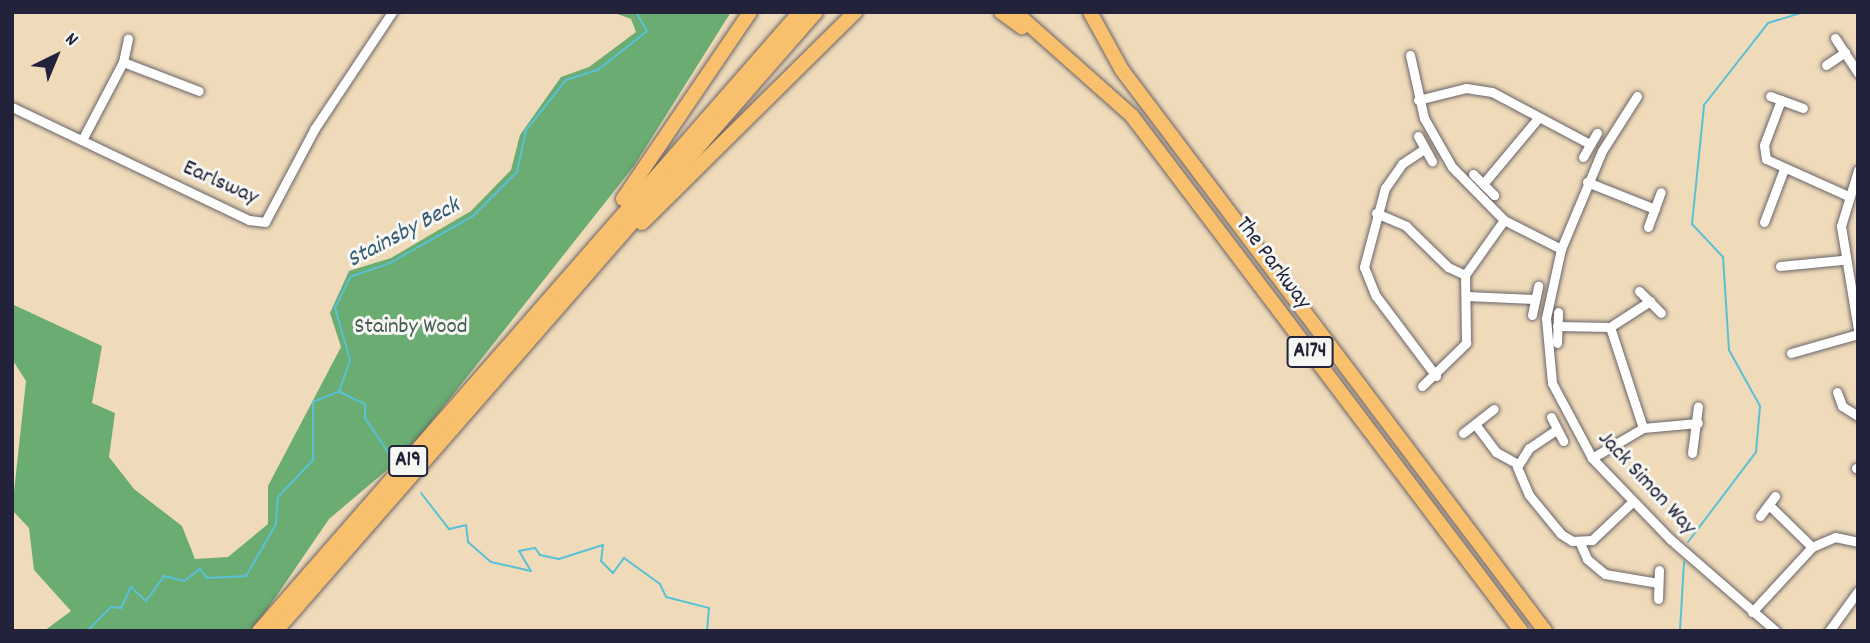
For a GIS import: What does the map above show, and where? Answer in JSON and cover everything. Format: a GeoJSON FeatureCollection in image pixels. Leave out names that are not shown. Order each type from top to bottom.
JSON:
{"type":"FeatureCollection","features":[{"type":"Feature","properties":{"kind":"highway"},"geometry":{"type":"LineString","coordinates":[[556,290],[685,114],[750,12]]}},
{"type":"Feature","properties":{"kind":"highway","name":"A19"},"geometry":{"type":"LineString","coordinates":[[259,631],[800,12]]}},
{"type":"Feature","properties":{"kind":"highway","name":"A19"},"geometry":{"type":"LineString","coordinates":[[276,631],[816,12]]}},
{"type":"Feature","properties":{"kind":"highway"},"geometry":{"type":"LineString","coordinates":[[552,313],[855,12]]}},
{"type":"Feature","properties":{"kind":"highway"},"geometry":{"type":"LineString","coordinates":[[1001,12],[1110,93]]}},
{"type":"Feature","properties":{"kind":"highway","name":"The Parkway"},"geometry":{"type":"LineString","coordinates":[[1015,12],[1110,93],[1519,631]]}},
{"type":"Feature","properties":{"kind":"highway","name":"The Parkway"},"geometry":{"type":"LineString","coordinates":[[1090,12],[1122,70],[1170,129],[1545,631]]}},
{"type":"Feature","properties":{"kind":"highway"},"geometry":{"type":"LineString","coordinates":[[1098,12],[1170,129]]}},
{"type":"Feature","properties":{"kind":"street","name":"Earlsway"},"geometry":{"type":"LineString","coordinates":[[12,107],[249,220],[265,222],[315,128],[392,12]]}},
{"type":"Feature","properties":{"kind":"street"},"geometry":{"type":"LineString","coordinates":[[1835,38],[1858,73]]}},
{"type":"Feature","properties":{"kind":"street"},"geometry":{"type":"LineString","coordinates":[[82,140],[123,62],[128,39]]}},
{"type":"Feature","properties":{"kind":"street"},"geometry":{"type":"LineString","coordinates":[[1826,65],[1845,52]]}},
{"type":"Feature","properties":{"kind":"street"},"geometry":{"type":"LineString","coordinates":[[1410,55],[1418,100],[1440,152],[1504,219],[1561,249]]}},
{"type":"Feature","properties":{"kind":"street"},"geometry":{"type":"LineString","coordinates":[[123,62],[199,91]]}},
{"type":"Feature","properties":{"kind":"street"},"geometry":{"type":"LineString","coordinates":[[1418,100],[1480,89],[1590,144]]}},
{"type":"Feature","properties":{"kind":"street","name":"Jack Simon Way"},"geometry":{"type":"LineString","coordinates":[[1637,96],[1587,182],[1561,249],[1546,318],[1547,355],[1560,405],[1592,458],[1675,544],[1776,631]]}},
{"type":"Feature","properties":{"kind":"street"},"geometry":{"type":"LineString","coordinates":[[1770,96],[1802,108]]}},
{"type":"Feature","properties":{"kind":"street"},"geometry":{"type":"LineString","coordinates":[[1780,100],[1763,151],[1768,162],[1846,194]]}},
{"type":"Feature","properties":{"kind":"street"},"geometry":{"type":"LineString","coordinates":[[1483,184],[1539,117]]}},
{"type":"Feature","properties":{"kind":"street"},"geometry":{"type":"LineString","coordinates":[[1583,157],[1597,133]]}},
{"type":"Feature","properties":{"kind":"street"},"geometry":{"type":"LineString","coordinates":[[1418,136],[1432,161]]}},
{"type":"Feature","properties":{"kind":"street"},"geometry":{"type":"LineString","coordinates":[[1424,149],[1393,175],[1376,213],[1364,257],[1370,286],[1436,376]]}},
{"type":"Feature","properties":{"kind":"street"},"geometry":{"type":"LineString","coordinates":[[1769,217],[1784,169]]}},
{"type":"Feature","properties":{"kind":"street"},"geometry":{"type":"LineString","coordinates":[[1791,354],[1858,332],[1853,297],[1842,260],[1846,194],[1858,170]]}},
{"type":"Feature","properties":{"kind":"street"},"geometry":{"type":"LineString","coordinates":[[1473,174],[1494,194]]}},
{"type":"Feature","properties":{"kind":"street"},"geometry":{"type":"LineString","coordinates":[[1587,182],[1655,209]]}},
{"type":"Feature","properties":{"kind":"street"},"geometry":{"type":"LineString","coordinates":[[1648,227],[1661,191]]}},
{"type":"Feature","properties":{"kind":"street"},"geometry":{"type":"LineString","coordinates":[[1376,213],[1406,226],[1448,267],[1465,275]]}},
{"type":"Feature","properties":{"kind":"street"},"geometry":{"type":"LineString","coordinates":[[1422,386],[1436,376],[1466,343],[1465,275],[1504,219]]}},
{"type":"Feature","properties":{"kind":"street"},"geometry":{"type":"LineString","coordinates":[[1780,266],[1842,260]]}},
{"type":"Feature","properties":{"kind":"street"},"geometry":{"type":"LineString","coordinates":[[1532,315],[1538,286]]}},
{"type":"Feature","properties":{"kind":"street"},"geometry":{"type":"LineString","coordinates":[[1639,291],[1661,313]]}},
{"type":"Feature","properties":{"kind":"street"},"geometry":{"type":"LineString","coordinates":[[1466,296],[1534,299]]}},
{"type":"Feature","properties":{"kind":"street"},"geometry":{"type":"LineString","coordinates":[[1557,326],[1611,327],[1650,302]]}},
{"type":"Feature","properties":{"kind":"street"},"geometry":{"type":"LineString","coordinates":[[1557,342],[1559,312]]}},
{"type":"Feature","properties":{"kind":"street"},"geometry":{"type":"LineString","coordinates":[[1611,327],[1643,428]]}},
{"type":"Feature","properties":{"kind":"street"},"geometry":{"type":"LineString","coordinates":[[1837,392],[1842,406],[1858,416]]}},
{"type":"Feature","properties":{"kind":"street"},"geometry":{"type":"LineString","coordinates":[[1692,453],[1698,423],[1698,406]]}},
{"type":"Feature","properties":{"kind":"street"},"geometry":{"type":"LineString","coordinates":[[1463,433],[1494,409]]}},
{"type":"Feature","properties":{"kind":"street"},"geometry":{"type":"LineString","coordinates":[[1551,417],[1563,441]]}},
{"type":"Feature","properties":{"kind":"street"},"geometry":{"type":"LineString","coordinates":[[1592,458],[1643,428],[1698,423]]}},
{"type":"Feature","properties":{"kind":"street"},"geometry":{"type":"LineString","coordinates":[[1475,424],[1496,452],[1518,464],[1529,495],[1561,534],[1580,542],[1596,537],[1632,502]]}},
{"type":"Feature","properties":{"kind":"street"},"geometry":{"type":"LineString","coordinates":[[1518,464],[1556,430]]}},
{"type":"Feature","properties":{"kind":"street"},"geometry":{"type":"LineString","coordinates":[[1760,516],[1775,496]]}},
{"type":"Feature","properties":{"kind":"street"},"geometry":{"type":"LineString","coordinates":[[1769,505],[1812,547]]}},
{"type":"Feature","properties":{"kind":"street"},"geometry":{"type":"LineString","coordinates":[[1752,611],[1812,547],[1835,537],[1858,542]]}},
{"type":"Feature","properties":{"kind":"street"},"geometry":{"type":"LineString","coordinates":[[1580,542],[1587,559],[1605,574],[1658,583]]}},
{"type":"Feature","properties":{"kind":"street"},"geometry":{"type":"LineString","coordinates":[[1658,599],[1659,570]]}},
{"type":"Feature","properties":{"kind":"street"},"geometry":{"type":"LineString","coordinates":[[1829,631],[1856,598]]}},
{"type":"Feature","properties":{"kind":"green space","name":"Stainby Wood"},"geometry":{"type":"Polygon","coordinates":[[[612,12],[731,12],[634,166],[406,454],[329,519],[258,623],[249,631],[44,631],[71,611],[34,570],[29,528],[12,510],[26,381],[12,359],[12,304],[102,346],[92,403],[115,413],[109,457],[134,489],[182,526],[195,559],[228,557],[268,524],[268,486],[341,347],[330,313],[349,271],[391,258],[471,211],[511,170],[520,135],[561,77],[589,67],[636,32],[631,19],[612,12]]]}},
{"type":"Feature","properties":{"kind":"waterway","name":"Stainsby Beck"},"geometry":{"type":"LineString","coordinates":[[339,392],[350,360],[335,308],[350,277],[390,263],[473,216],[517,172],[526,130],[566,80],[599,69],[647,31],[636,12]]}},
{"type":"Feature","properties":{"kind":"waterway"},"geometry":{"type":"LineString","coordinates":[[1688,542],[1756,452],[1760,406],[1729,350],[1723,257],[1692,224],[1704,105],[1768,23],[1804,12]]}},
{"type":"Feature","properties":{"kind":"waterway"},"geometry":{"type":"LineString","coordinates":[[87,631],[111,607],[121,608],[131,587],[146,601],[164,576],[184,581],[200,569],[207,578],[246,576],[276,524],[278,497],[313,460],[313,402],[338,392]]}},
{"type":"Feature","properties":{"kind":"waterway"},"geometry":{"type":"LineString","coordinates":[[340,392],[365,404],[365,418],[392,458]]}},
{"type":"Feature","properties":{"kind":"waterway"},"geometry":{"type":"LineString","coordinates":[[421,493],[449,529],[466,525],[468,542],[491,562],[531,571],[519,551],[535,548],[540,555],[559,559],[603,545],[601,561],[613,573],[624,558],[660,584],[666,597],[709,608],[707,631]]}},
{"type":"Feature","properties":{"kind":"waterway"},"geometry":{"type":"LineString","coordinates":[[1680,631],[1684,562]]}}]}
